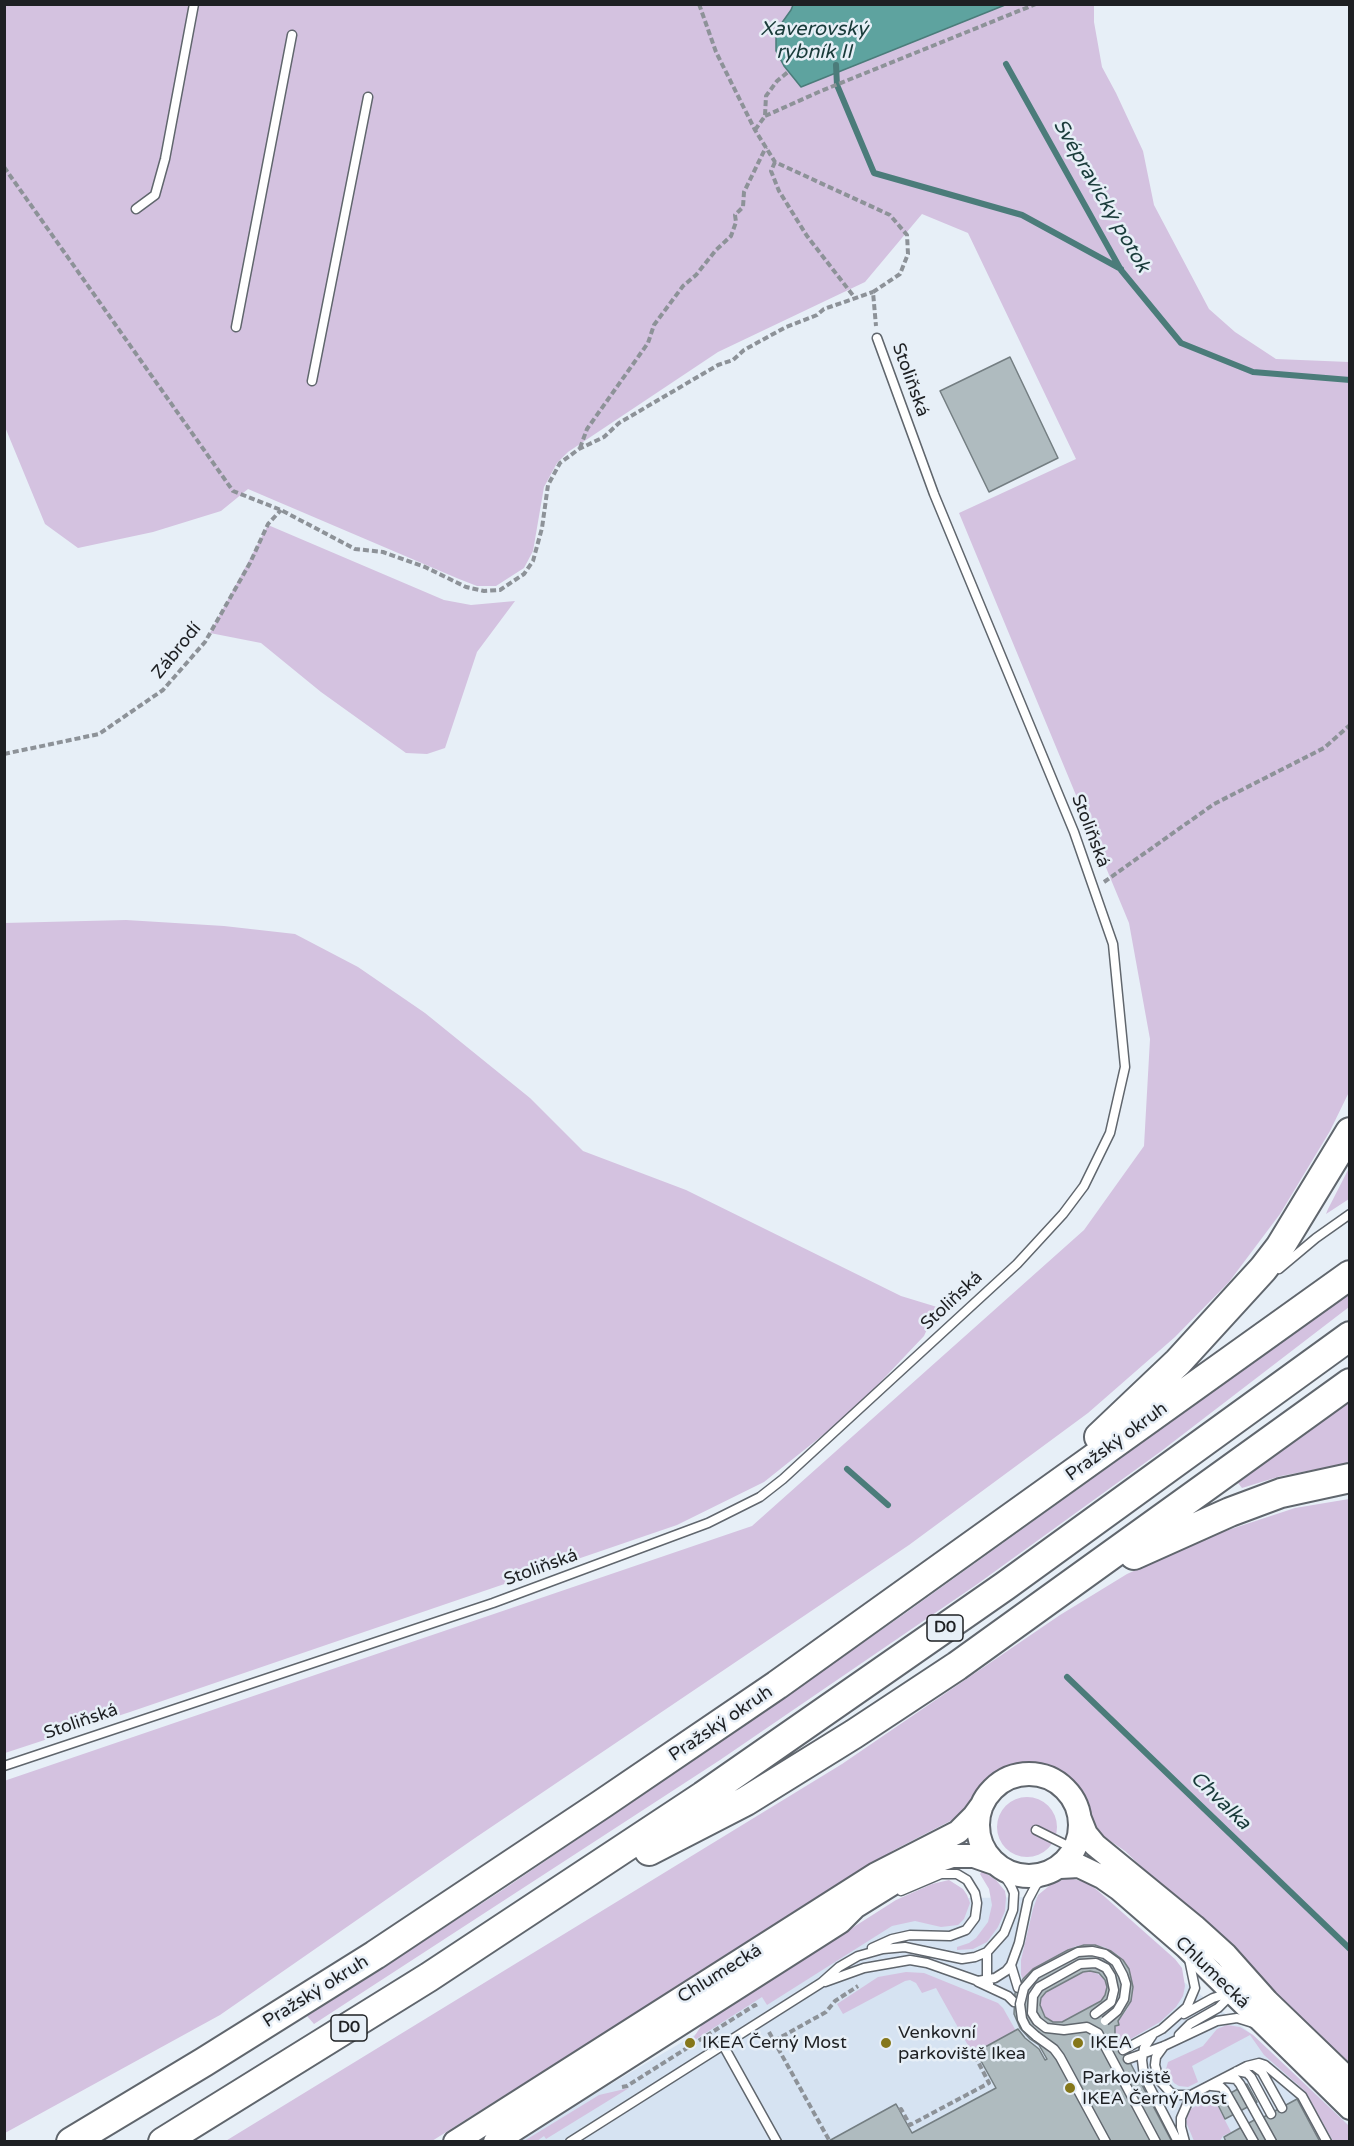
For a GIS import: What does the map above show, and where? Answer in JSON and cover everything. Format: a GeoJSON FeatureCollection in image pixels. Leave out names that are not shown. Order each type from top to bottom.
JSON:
{"type":"FeatureCollection","features":[{"type":"Feature","properties":{"kind":"highway"},"geometry":{"type":"LineString","coordinates":[[1022,1510],[1151,1388],[1216,1320],[1280,1247],[1350,1132]]}},
{"type":"Feature","properties":{"kind":"highway","name":"Pražský okruh"},"geometry":{"type":"LineString","coordinates":[[71,2142],[285,2012],[495,1877],[777,1685],[1350,1275]]}},
{"type":"Feature","properties":{"kind":"highway","name":"D0"},"geometry":{"type":"LineString","coordinates":[[163,2142],[356,2024],[703,1796],[964,1615],[1350,1336]]}},
{"type":"Feature","properties":{"kind":"highway"},"geometry":{"type":"LineString","coordinates":[[532,1910],[746,1801],[882,1716],[1080,1579],[1350,1383]]}},
{"type":"Feature","properties":{"kind":"highway"},"geometry":{"type":"LineString","coordinates":[[1080,1579],[1253,1503],[1308,1486],[1350,1478]]}},
{"type":"Feature","properties":{"kind":"main road"},"geometry":{"type":"LineString","coordinates":[[1018,1775],[1037,1775],[1051,1779],[1064,1789],[1075,1803],[1080,1819],[1079,1835],[1074,1849],[1055,1870],[1027,1877],[1012,1874],[996,1865],[984,1850],[978,1835],[982,1805],[992,1790],[1003,1781],[1018,1775]]}},
{"type":"Feature","properties":{"kind":"main road","name":"Chlumecká"},"geometry":{"type":"LineString","coordinates":[[455,2142],[876,1875],[958,1832],[982,1805]]}},
{"type":"Feature","properties":{"kind":"main road","name":"Chlumecká"},"geometry":{"type":"LineString","coordinates":[[1080,1819],[1086,1834],[1095,1845],[1226,1955],[1267,2001],[1350,2080]]}},
{"type":"Feature","properties":{"kind":"main road","name":"Chlumecká"},"geometry":{"type":"LineString","coordinates":[[501,2140],[850,1919],[855,1907],[879,1891],[937,1861],[952,1857],[966,1855],[982,1858],[996,1865]]}},
{"type":"Feature","properties":{"kind":"main road","name":"Chlumecká"},"geometry":{"type":"LineString","coordinates":[[1055,1870],[1071,1864],[1102,1876],[1186,1947],[1350,2108]]}},
{"type":"Feature","properties":{"kind":"lane"},"geometry":{"type":"LineString","coordinates":[[136,209],[155,195],[158,186],[194,4]]}},
{"type":"Feature","properties":{"kind":"lane"},"geometry":{"type":"LineString","coordinates":[[236,327],[292,34]]}},
{"type":"Feature","properties":{"kind":"lane"},"geometry":{"type":"LineString","coordinates":[[312,381],[368,97]]}},
{"type":"Feature","properties":{"kind":"lane","name":"Stoliňská"},"geometry":{"type":"LineString","coordinates":[[4,1766],[493,1603],[708,1523],[760,1497],[783,1479],[1017,1264],[1063,1214],[1084,1186],[1110,1133],[1125,1067],[1113,944],[1074,832],[934,494],[878,339]]}},
{"type":"Feature","properties":{"kind":"lane"},"geometry":{"type":"LineString","coordinates":[[1216,1320],[1316,1238],[1350,1214]]}},
{"type":"Feature","properties":{"kind":"lane"},"geometry":{"type":"LineString","coordinates":[[1036,1830],[1074,1849]]}},
{"type":"Feature","properties":{"kind":"lane"},"geometry":{"type":"LineString","coordinates":[[858,1956],[883,1949],[905,1947],[962,1959],[987,1952],[1004,1933],[1013,1910],[1014,1893],[996,1865]]}},
{"type":"Feature","properties":{"kind":"lane"},"geometry":{"type":"LineString","coordinates":[[989,1984],[1011,1965],[1019,1943],[1028,1900],[1036,1885],[1055,1870]]}},
{"type":"Feature","properties":{"kind":"lane"},"geometry":{"type":"LineString","coordinates":[[570,2142],[821,1983],[838,1967],[882,1943],[902,1936],[942,1937],[957,1934],[971,1924],[976,1911],[977,1903],[971,1885],[957,1874],[941,1874],[894,1896]]}},
{"type":"Feature","properties":{"kind":"lane"},"geometry":{"type":"LineString","coordinates":[[1174,2020],[1187,2007],[1195,1988],[1186,1947]]}},
{"type":"Feature","properties":{"kind":"lane"},"geometry":{"type":"LineString","coordinates":[[1105,2021],[1117,2011],[1124,1999],[1126,1984],[1116,1962],[1105,1954],[1092,1951],[1077,1952],[1036,1974],[1024,1988],[1020,2004],[1022,2019],[1026,2027],[1054,2049],[1060,2057],[1106,2142]]}},
{"type":"Feature","properties":{"kind":"lane"},"geometry":{"type":"LineString","coordinates":[[987,1952],[989,1984]]}},
{"type":"Feature","properties":{"kind":"lane"},"geometry":{"type":"LineString","coordinates":[[1226,1955],[1234,1972],[1234,1992],[1218,2008],[1196,2019],[1167,2044],[1156,2057],[1155,2065],[1159,2080],[1177,2095],[1191,2095],[1253,2063],[1265,2065],[1302,2097],[1327,2142]]}},
{"type":"Feature","properties":{"kind":"lane"},"geometry":{"type":"LineString","coordinates":[[821,1983],[864,1968],[910,1960],[927,1963],[989,1984],[1014,2002]]}},
{"type":"Feature","properties":{"kind":"lane"},"geometry":{"type":"LineString","coordinates":[[1095,2014],[1111,2002],[1114,1986],[1106,1968],[1096,1963],[1080,1964],[1036,1989],[1032,2000],[1032,2013],[1037,2021],[1046,2028],[1064,2030],[1088,2027],[1098,2033],[1156,2142]]}},
{"type":"Feature","properties":{"kind":"lane"},"geometry":{"type":"LineString","coordinates":[[1011,1965],[1018,1988]]}},
{"type":"Feature","properties":{"kind":"lane"},"geometry":{"type":"LineString","coordinates":[[1123,2050],[1213,1998],[1234,1992],[1248,1993],[1267,2001]]}},
{"type":"Feature","properties":{"kind":"lane"},"geometry":{"type":"LineString","coordinates":[[1128,2059],[1231,2017],[1248,2020],[1271,2031]]}},
{"type":"Feature","properties":{"kind":"lane"},"geometry":{"type":"LineString","coordinates":[[1155,2032],[1147,2042],[1143,2053],[1144,2076],[1173,2132],[1182,2142]]}},
{"type":"Feature","properties":{"kind":"lane"},"geometry":{"type":"LineString","coordinates":[[723,2045],[777,2142]]}},
{"type":"Feature","properties":{"kind":"lane"},"geometry":{"type":"LineString","coordinates":[[1247,2066],[1254,2066],[1262,2072],[1282,2108]]}},
{"type":"Feature","properties":{"kind":"lane"},"geometry":{"type":"LineString","coordinates":[[1237,2072],[1247,2073],[1271,2114]]}},
{"type":"Feature","properties":{"kind":"lane"},"geometry":{"type":"LineString","coordinates":[[1224,2078],[1236,2079],[1240,2084],[1272,2142]]}},
{"type":"Feature","properties":{"kind":"lane"},"geometry":{"type":"LineString","coordinates":[[1209,2086],[1215,2085],[1225,2091],[1254,2142]]}},
{"type":"Feature","properties":{"kind":"lane"},"geometry":{"type":"LineString","coordinates":[[1182,2142],[1183,2110],[1200,2091]]}},
{"type":"Feature","properties":{"kind":"path"},"geometry":{"type":"LineString","coordinates":[[4,167],[234,491],[281,510],[355,549],[383,552],[425,567],[466,587],[484,591],[500,590],[524,574],[533,561],[542,528],[548,485],[560,463],[579,449],[604,437],[619,423],[718,365],[733,360],[744,350],[786,327],[817,315],[824,309],[873,292],[900,274],[908,254],[907,235],[890,214],[775,162],[755,130],[716,52],[699,4]]}},
{"type":"Feature","properties":{"kind":"path"},"geometry":{"type":"LineString","coordinates":[[755,130],[765,116],[1036,4]]}},
{"type":"Feature","properties":{"kind":"path"},"geometry":{"type":"LineString","coordinates":[[765,116],[766,96],[777,81],[788,72]]}},
{"type":"Feature","properties":{"kind":"path"},"geometry":{"type":"LineString","coordinates":[[579,449],[587,429],[648,344],[654,325],[684,286],[731,236],[736,222],[735,215],[744,207],[744,192],[766,147]]}},
{"type":"Feature","properties":{"kind":"path"},"geometry":{"type":"LineString","coordinates":[[775,162],[771,171],[779,191],[807,236],[855,298]]}},
{"type":"Feature","properties":{"kind":"path"},"geometry":{"type":"LineString","coordinates":[[873,292],[878,339]]}},
{"type":"Feature","properties":{"kind":"path","name":"Zábrodí"},"geometry":{"type":"LineString","coordinates":[[4,754],[99,734],[164,690],[205,642],[250,564],[268,525],[281,510]]}},
{"type":"Feature","properties":{"kind":"path"},"geometry":{"type":"LineString","coordinates":[[1094,890],[1214,804],[1324,748],[1350,725]]}},
{"type":"Feature","properties":{"kind":"path"},"geometry":{"type":"LineString","coordinates":[[774,2041],[826,2012],[835,2001],[864,1983]]}},
{"type":"Feature","properties":{"kind":"path"},"geometry":{"type":"LineString","coordinates":[[763,2020],[829,2140]]}},
{"type":"Feature","properties":{"kind":"path"},"geometry":{"type":"LineString","coordinates":[[899,2110],[901,2109],[910,2126],[989,2083],[974,2054],[950,2057]]}},
{"type":"Feature","properties":{"kind":"shaded area"},"geometry":{"type":"Polygon","coordinates":[[[5,5],[793,5],[792,10],[776,31],[784,66],[801,87],[1005,5],[1094,5],[1094,22],[1102,67],[1143,151],[1154,205],[1209,309],[1235,332],[1276,359],[1349,362],[1349,1092],[1330,1131],[1280,1214],[1229,1282],[1175,1337],[1088,1413],[909,1545],[475,1838],[220,2015],[5,2133],[4,1781],[752,1526],[1084,1230],[1144,1146],[1150,1039],[1129,923],[959,513],[1076,459],[968,233],[922,214],[865,282],[718,352],[568,452],[557,463],[544,487],[533,551],[524,568],[496,586],[477,586],[459,579],[248,489],[221,511],[153,532],[78,548],[45,524],[5,427],[5,5]]]}},
{"type":"Feature","properties":{"kind":"shaded area"},"geometry":{"type":"Polygon","coordinates":[[[268,525],[444,600],[471,605],[515,601],[477,652],[445,748],[427,754],[406,753],[321,692],[261,643],[210,633],[268,525]]]}},
{"type":"Feature","properties":{"kind":"shaded area"},"geometry":{"type":"Polygon","coordinates":[[[126,920],[224,926],[295,934],[358,967],[425,1013],[530,1098],[583,1151],[686,1190],[901,1296],[937,1307],[924,1336],[853,1411],[764,1482],[677,1525],[5,1753],[4,923],[126,920]]]}},
{"type":"Feature","properties":{"kind":"shaded area"},"geometry":{"type":"Polygon","coordinates":[[[1349,1168],[1349,1199],[1326,1214],[1328,1209],[1349,1168]]]}},
{"type":"Feature","properties":{"kind":"shaded area"},"geometry":{"type":"Polygon","coordinates":[[[1349,1294],[1349,1307],[1160,1452],[976,1585],[720,1760],[314,2024],[307,2016],[501,1891],[712,1748],[907,1612],[1349,1294]]]}},
{"type":"Feature","properties":{"kind":"shaded area"},"geometry":{"type":"Polygon","coordinates":[[[1349,1400],[1349,1463],[1281,1476],[1242,1488],[1238,1483],[1349,1400]]]}},
{"type":"Feature","properties":{"kind":"shaded area"},"geometry":{"type":"Polygon","coordinates":[[[1349,1499],[1349,2066],[1125,1851],[1100,1834],[1094,1827],[1083,1795],[1077,1786],[1050,1768],[1024,1763],[1004,1768],[986,1778],[963,1812],[956,1818],[894,1850],[432,2141],[224,2142],[842,1764],[1060,1615],[1127,1574],[1213,1535],[1295,1508],[1349,1499]]]}},
{"type":"Feature","properties":{"kind":"shaded area"},"geometry":{"type":"Polygon","coordinates":[[[1027,1797],[1039,1799],[1052,1810],[1057,1827],[1055,1839],[1044,1852],[1027,1857],[1015,1855],[1002,1844],[997,1827],[999,1815],[1010,1802],[1027,1797]]]}},
{"type":"Feature","properties":{"kind":"shaded area"},"geometry":{"type":"Polygon","coordinates":[[[982,1871],[996,1880],[1005,1891],[1005,1911],[998,1927],[987,1942],[973,1949],[957,1950],[957,1947],[976,1938],[988,1922],[992,1905],[989,1889],[980,1874],[982,1871]]]}},
{"type":"Feature","properties":{"kind":"shaded area"},"geometry":{"type":"Polygon","coordinates":[[[1070,1878],[1088,1883],[1097,1890],[1175,1959],[1182,1968],[1185,1986],[1183,1996],[1176,2007],[1160,2022],[1122,2044],[1115,2034],[1115,2026],[1128,2008],[1133,1987],[1129,1969],[1118,1955],[1095,1945],[1076,1946],[1033,1969],[1023,1979],[1021,1975],[1021,1960],[1038,1895],[1054,1882],[1070,1878]]]}},
{"type":"Feature","properties":{"kind":"shaded area"},"geometry":{"type":"Polygon","coordinates":[[[949,1880],[963,1889],[970,1903],[964,1919],[958,1925],[941,1927],[915,1921],[892,1926],[767,2005],[762,1997],[690,2043],[703,2023],[896,1900],[932,1884],[949,1880]]]}},
{"type":"Feature","properties":{"kind":"shaded area"},"geometry":{"type":"Polygon","coordinates":[[[1087,1896],[1159,1963],[1253,2035],[1350,2126],[1349,2142],[518,2142],[597,2092],[817,1963],[915,1899],[1087,1896]]]}},
{"type":"Feature","properties":{"kind":"shaded area"},"geometry":{"type":"Polygon","coordinates":[[[1092,1971],[1103,1977],[1107,1985],[1101,2001],[1062,2022],[1053,2022],[1045,2017],[1040,2005],[1041,1998],[1046,1992],[1083,1972],[1092,1971]]]}},
{"type":"Feature","properties":{"kind":"shaded area"},"geometry":{"type":"Polygon","coordinates":[[[906,1972],[924,1973],[998,2003],[1016,2031],[976,2052],[970,2049],[936,1988],[922,1993],[916,1983],[910,1980],[843,2014],[837,2004],[878,1977],[906,1972]]]}},
{"type":"Feature","properties":{"kind":"shaded area"},"geometry":{"type":"Polygon","coordinates":[[[1227,2025],[1240,2027],[1253,2035],[1349,2126],[1349,2141],[1333,2141],[1305,2091],[1264,2055],[1250,2035],[1192,2066],[1198,2082],[1188,2087],[1174,2083],[1166,2069],[1168,2062],[1203,2046],[1217,2029],[1227,2025]]]}},
{"type":"Feature","properties":{"kind":"shaded area"},"geometry":{"type":"Polygon","coordinates":[[[629,2088],[546,2139],[544,2136],[537,2141],[524,2141],[599,2095],[629,2088]]]}},
{"type":"Feature","properties":{"kind":"shaded area"},"geometry":{"type":"Polygon","coordinates":[[[1217,2094],[1223,2096],[1215,2101],[1231,2132],[1223,2136],[1220,2141],[1194,2141],[1186,2122],[1189,2110],[1217,2094]]]}},
{"type":"Feature","properties":{"kind":"water","name":"Xaverovský rybník II"},"geometry":{"type":"Polygon","coordinates":[[[793,4],[1005,5],[801,87],[784,66],[776,51],[776,31],[793,4]]]}},
{"type":"Feature","properties":{"kind":"building"},"geometry":{"type":"Polygon","coordinates":[[[1010,357],[1058,458],[989,492],[940,391],[1010,357]]]}},
{"type":"Feature","properties":{"kind":"building","name":"IKEA"},"geometry":{"type":"Polygon","coordinates":[[[1084,1945],[1095,1945],[1111,1951],[1123,1960],[1129,1969],[1133,1987],[1131,2001],[1118,2021],[1119,2025],[1115,2026],[1115,2034],[1172,2142],[827,2142],[896,2104],[912,2133],[996,2088],[976,2052],[1018,2029],[1039,2049],[1045,2060],[1047,2059],[1039,2045],[1020,2028],[1014,2014],[1015,1993],[1023,1979],[1033,1969],[1068,1950],[1084,1945]],[[1083,1972],[1046,1992],[1041,1998],[1040,2005],[1045,2017],[1053,2022],[1062,2022],[1101,2001],[1107,1987],[1099,1973],[1083,1972]]]}},
{"type":"Feature","properties":{"kind":"building"},"geometry":{"type":"Polygon","coordinates":[[[1247,2084],[1257,2102],[1225,2119],[1216,2101],[1247,2084]]]}},
{"type":"Feature","properties":{"kind":"building"},"geometry":{"type":"Polygon","coordinates":[[[1297,2099],[1320,2142],[1274,2142],[1262,2118],[1297,2099]]]}},
{"type":"Feature","properties":{"kind":"building"},"geometry":{"type":"Polygon","coordinates":[[[1256,2119],[1268,2142],[1226,2142],[1224,2137],[1256,2119]]]}},
{"type":"Feature","properties":{"kind":"waterway","name":"Svépravický potok"},"geometry":{"type":"LineString","coordinates":[[1006,64],[1121,270],[1181,343],[1253,372],[1350,380]]}},
{"type":"Feature","properties":{"kind":"waterway"},"geometry":{"type":"LineString","coordinates":[[836,65],[837,85],[874,173],[1022,215],[1121,269]]}},
{"type":"Feature","properties":{"kind":"waterway","name":"Chvalka"},"geometry":{"type":"LineString","coordinates":[[847,1469],[888,1505]]}},
{"type":"Feature","properties":{"kind":"waterway","name":"Chvalka"},"geometry":{"type":"LineString","coordinates":[[1067,1677],[1350,1949]]}},
{"type":"Feature","properties":{"kind":"place","name":"IKEA Černý Most"},"geometry":{"type":"Point","coordinates":[690,2043]}},
{"type":"Feature","properties":{"kind":"place","name":"Venkovní parkoviště Ikea"},"geometry":{"type":"Point","coordinates":[886,2043]}},
{"type":"Feature","properties":{"kind":"place","name":"IKEA"},"geometry":{"type":"Point","coordinates":[1078,2043]}},
{"type":"Feature","properties":{"kind":"place","name":"Parkoviště IKEA Černý Most"},"geometry":{"type":"Point","coordinates":[1070,2088]}}]}
